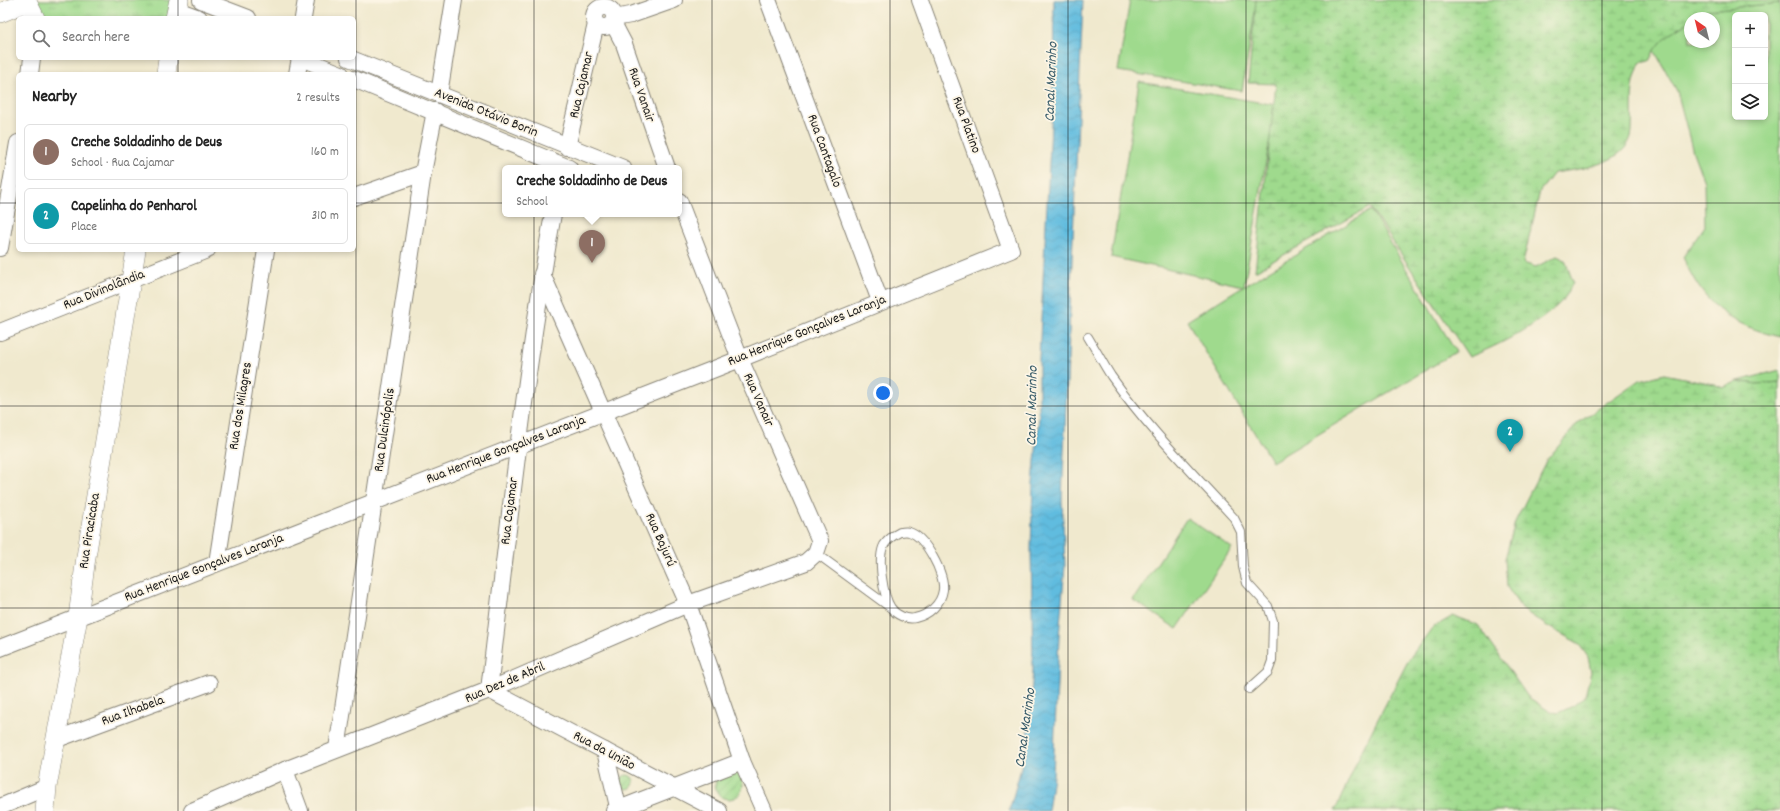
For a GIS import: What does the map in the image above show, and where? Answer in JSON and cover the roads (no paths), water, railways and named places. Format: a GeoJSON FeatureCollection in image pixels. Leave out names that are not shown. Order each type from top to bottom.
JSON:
{"type":"FeatureCollection","features":[{"type":"Feature","properties":{"kind":"street"},"geometry":{"type":"LineString","coordinates":[[201,0],[243,16]]}},
{"type":"Feature","properties":{"kind":"street"},"geometry":{"type":"LineString","coordinates":[[303,16],[306,0]]}},
{"type":"Feature","properties":{"kind":"street"},"geometry":{"type":"LineString","coordinates":[[439,94],[454,0]]}},
{"type":"Feature","properties":{"kind":"street"},"geometry":{"type":"LineString","coordinates":[[613,20],[612,9],[603,3],[593,15],[596,24],[605,27],[613,20],[674,0]]}},
{"type":"Feature","properties":{"kind":"street","name":"Rua Cantagalo"},"geometry":{"type":"LineString","coordinates":[[768,0],[880,302]]}},
{"type":"Feature","properties":{"kind":"street","name":"Rua Platino"},"geometry":{"type":"LineString","coordinates":[[920,0],[1011,250]]}},
{"type":"Feature","properties":{"kind":"street"},"geometry":{"type":"LineString","coordinates":[[0,13],[29,7]]}},
{"type":"Feature","properties":{"kind":"street"},"geometry":{"type":"LineString","coordinates":[[177,9],[193,16]]}},
{"type":"Feature","properties":{"kind":"street","name":"Rua Vanair"},"geometry":{"type":"LineString","coordinates":[[613,20],[624,44],[666,165]]}},
{"type":"Feature","properties":{"kind":"street","name":"Rua Cajamar"},"geometry":{"type":"LineString","coordinates":[[567,147],[596,24]]}},
{"type":"Feature","properties":{"kind":"street"},"geometry":{"type":"LineString","coordinates":[[30,72],[32,60]]}},
{"type":"Feature","properties":{"kind":"street"},"geometry":{"type":"LineString","coordinates":[[166,72],[168,60]]}},
{"type":"Feature","properties":{"kind":"street"},"geometry":{"type":"LineString","coordinates":[[297,72],[300,60]]}},
{"type":"Feature","properties":{"kind":"street"},"geometry":{"type":"LineString","coordinates":[[305,60],[336,72]]}},
{"type":"Feature","properties":{"kind":"street","name":"Avenida Otávio Borin"},"geometry":{"type":"LineString","coordinates":[[354,60],[567,147],[615,165]]}},
{"type":"Feature","properties":{"kind":"street","name":"Avenida Otávio Borin"},"geometry":{"type":"LineString","coordinates":[[356,80],[435,111],[559,165]]}},
{"type":"Feature","properties":{"kind":"street","name":"Rua Dulcinópolis"},"geometry":{"type":"LineString","coordinates":[[336,749],[424,173],[435,111]]}},
{"type":"Feature","properties":{"kind":"street"},"geometry":{"type":"LineString","coordinates":[[0,248],[16,155]]}},
{"type":"Feature","properties":{"kind":"street"},"geometry":{"type":"LineString","coordinates":[[356,196],[424,173]]}},
{"type":"Feature","properties":{"kind":"street","name":"Rua Vanair"},"geometry":{"type":"LineString","coordinates":[[682,211],[740,359],[820,541],[816,553]]}},
{"type":"Feature","properties":{"kind":"street","name":"Rua Cajamar"},"geometry":{"type":"LineString","coordinates":[[489,690],[518,445],[542,274],[552,217]]}},
{"type":"Feature","properties":{"kind":"street","name":"Rua Henrique Gonçalves Laranja"},"geometry":{"type":"LineString","coordinates":[[0,648],[740,359],[1011,250]]}},
{"type":"Feature","properties":{"kind":"street","name":"Rua Piracicaba"},"geometry":{"type":"LineString","coordinates":[[45,811],[47,787],[57,739],[78,617],[86,557],[136,252]]}},
{"type":"Feature","properties":{"kind":"street","name":"Rua Divinolândia"},"geometry":{"type":"LineString","coordinates":[[0,332],[203,252]]}},
{"type":"Feature","properties":{"kind":"street","name":"Rua dos Milagres"},"geometry":{"type":"LineString","coordinates":[[217,563],[266,252]]}},
{"type":"Feature","properties":{"kind":"street","name":"Rua Bajurú"},"geometry":{"type":"LineString","coordinates":[[542,274],[688,604],[742,761],[764,811]]}},
{"type":"Feature","properties":{"kind":"street","name":"Rua Dez de Abril"},"geometry":{"type":"LineString","coordinates":[[192,811],[336,749],[489,690],[688,604],[806,562],[816,553]]}},
{"type":"Feature","properties":{"kind":"street","name":"Rua Ilhabela"},"geometry":{"type":"LineString","coordinates":[[57,739],[208,683]]}},
{"type":"Feature","properties":{"kind":"street","name":"Rua da União"},"geometry":{"type":"LineString","coordinates":[[489,690],[719,811]]}},
{"type":"Feature","properties":{"kind":"street"},"geometry":{"type":"LineString","coordinates":[[605,751],[618,810],[742,761]]}},
{"type":"Feature","properties":{"kind":"street"},"geometry":{"type":"LineString","coordinates":[[285,770],[300,811]]}},
{"type":"Feature","properties":{"kind":"street"},"geometry":{"type":"LineString","coordinates":[[0,807],[47,787]]}},
{"type":"Feature","properties":{"kind":"lane"},"geometry":{"type":"LineString","coordinates":[[1088,337],[1111,376],[1152,428],[1234,518],[1241,532],[1243,567],[1247,583],[1268,606],[1273,620],[1272,661],[1268,672],[1249,689]]}},
{"type":"Feature","properties":{"kind":"lane"},"geometry":{"type":"LineString","coordinates":[[816,553],[900,616],[913,619],[924,616],[936,605],[943,589],[939,569],[932,554],[919,537],[909,532],[900,532],[891,537],[884,545],[881,562],[884,585],[891,608]]}},
{"type":"Feature","properties":{"kind":"water"},"geometry":{"type":"Polygon","coordinates":[[[1054,0],[1083,0],[1062,500],[1065,566],[1059,637],[1053,776],[1048,811],[1009,811],[1020,772],[1028,730],[1033,670],[1031,549],[1033,483],[1039,418],[1039,358],[1053,87],[1054,0]]]}},
{"type":"Feature","properties":{"kind":"place","name":"Creche Soldadinho de Deus"},"geometry":{"type":"Point","coordinates":[592,263]}},
{"type":"Feature","properties":{"kind":"place","name":"Capelinha do Penharol"},"geometry":{"type":"Point","coordinates":[1510,452]}},
{"type":"Feature","properties":{"kind":"water label","name":"Canal Marinho"},"geometry":{"type":"Point","coordinates":[1052,82]}},
{"type":"Feature","properties":{"kind":"water label","name":"Canal Marinho"},"geometry":{"type":"Point","coordinates":[1033,406]}},
{"type":"Feature","properties":{"kind":"water label","name":"Canal Marinho"},"geometry":{"type":"Point","coordinates":[1026,728]}}]}
